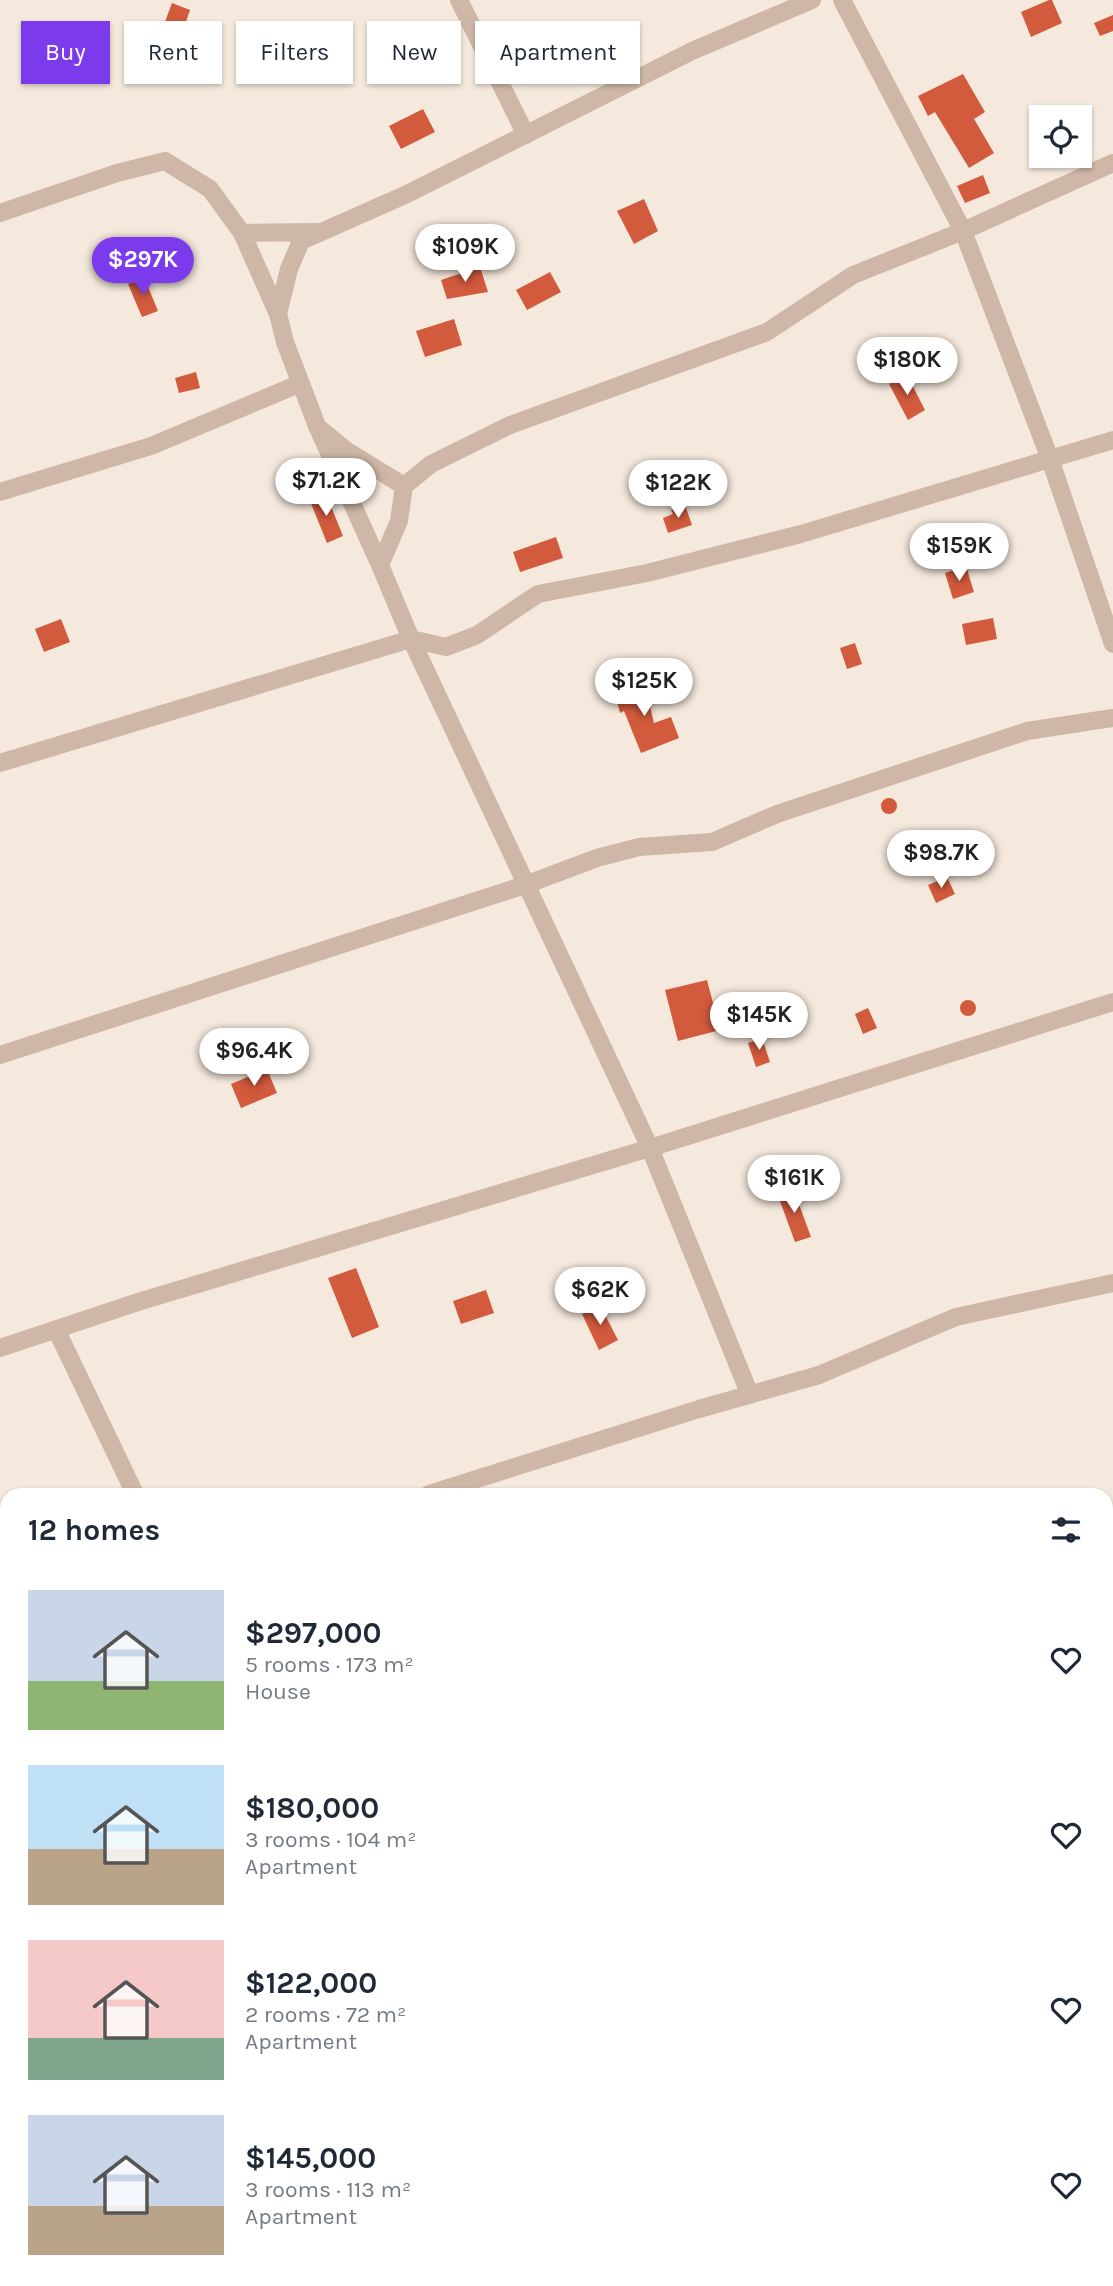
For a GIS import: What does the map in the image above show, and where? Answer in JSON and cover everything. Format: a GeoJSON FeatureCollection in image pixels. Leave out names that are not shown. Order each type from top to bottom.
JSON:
{"type":"FeatureCollection","features":[{"type":"Feature","properties":{"kind":"street"},"geometry":{"type":"LineString","coordinates":[[459,0],[526,135]]}},
{"type":"Feature","properties":{"kind":"street"},"geometry":{"type":"LineString","coordinates":[[278,314],[289,269],[302,241],[405,195],[692,51],[812,0]]}},
{"type":"Feature","properties":{"kind":"street"},"geometry":{"type":"LineString","coordinates":[[842,0],[963,231],[1050,459],[1113,644]]}},
{"type":"Feature","properties":{"kind":"street"},"geometry":{"type":"LineString","coordinates":[[0,213],[117,173],[165,161],[210,189],[242,233],[278,314],[299,384],[317,426],[411,639],[650,1148],[750,1395]]}},
{"type":"Feature","properties":{"kind":"street"},"geometry":{"type":"LineString","coordinates":[[380,565],[399,520],[404,486],[430,464],[510,425],[767,332],[853,275],[963,231],[1113,163]]}},
{"type":"Feature","properties":{"kind":"street"},"geometry":{"type":"LineString","coordinates":[[242,233],[320,232]]}},
{"type":"Feature","properties":{"kind":"street"},"geometry":{"type":"LineString","coordinates":[[0,492],[151,446],[299,384]]}},
{"type":"Feature","properties":{"kind":"street"},"geometry":{"type":"LineString","coordinates":[[317,426],[348,451],[404,486]]}},
{"type":"Feature","properties":{"kind":"street"},"geometry":{"type":"LineString","coordinates":[[0,763],[411,639],[446,647],[477,635],[538,594],[647,573],[801,534],[1113,440]]}},
{"type":"Feature","properties":{"kind":"street"},"geometry":{"type":"LineString","coordinates":[[0,1055],[525,885],[597,858],[639,847],[712,842],[790,809],[1027,731],[1113,718]]}},
{"type":"Feature","properties":{"kind":"street"},"geometry":{"type":"LineString","coordinates":[[0,1348],[151,1298],[650,1148],[1113,1002]]}},
{"type":"Feature","properties":{"kind":"street"},"geometry":{"type":"LineString","coordinates":[[448,1488],[819,1375],[956,1317],[1113,1283]]}},
{"type":"Feature","properties":{"kind":"street"},"geometry":{"type":"LineString","coordinates":[[56,1329],[132,1488]]}},
{"type":"Feature","properties":{"kind":"building"},"geometry":{"type":"Polygon","coordinates":[[[1052,0],[1062,23],[1031,37],[1021,12],[1052,0]]]}},
{"type":"Feature","properties":{"kind":"building"},"geometry":{"type":"Polygon","coordinates":[[[172,3],[190,10],[186,21],[165,21],[172,3]]]}},
{"type":"Feature","properties":{"kind":"building"},"geometry":{"type":"Polygon","coordinates":[[[1113,15],[1113,31],[1100,36],[1094,23],[1113,15]]]}},
{"type":"Feature","properties":{"kind":"building"},"geometry":{"type":"Polygon","coordinates":[[[963,74],[985,112],[974,119],[994,153],[969,168],[935,112],[928,116],[918,96],[963,74]]]}},
{"type":"Feature","properties":{"kind":"building"},"geometry":{"type":"Polygon","coordinates":[[[423,109],[435,132],[401,149],[389,126],[423,109]]]}},
{"type":"Feature","properties":{"kind":"building"},"geometry":{"type":"Polygon","coordinates":[[[983,175],[990,193],[965,203],[957,186],[983,175]]]}},
{"type":"Feature","properties":{"kind":"building"},"geometry":{"type":"Polygon","coordinates":[[[644,199],[658,231],[634,244],[617,211],[644,199]]]}},
{"type":"Feature","properties":{"kind":"building"},"geometry":{"type":"Polygon","coordinates":[[[480,267],[488,292],[447,299],[441,280],[480,267]]]}},
{"type":"Feature","properties":{"kind":"building"},"geometry":{"type":"Polygon","coordinates":[[[550,272],[561,292],[527,310],[516,290],[550,272]]]}},
{"type":"Feature","properties":{"kind":"building"},"geometry":{"type":"Polygon","coordinates":[[[144,277],[158,311],[142,317],[128,284],[144,277]]]}},
{"type":"Feature","properties":{"kind":"building"},"geometry":{"type":"Polygon","coordinates":[[[454,319],[462,345],[425,357],[416,331],[454,319]]]}},
{"type":"Feature","properties":{"kind":"building"},"geometry":{"type":"Polygon","coordinates":[[[196,372],[200,388],[179,393],[175,378],[196,372]]]}},
{"type":"Feature","properties":{"kind":"building"},"geometry":{"type":"Polygon","coordinates":[[[907,375],[925,410],[908,420],[889,384],[907,375]]]}},
{"type":"Feature","properties":{"kind":"building"},"geometry":{"type":"Polygon","coordinates":[[[326,494],[343,536],[327,543],[310,501],[326,494]]]}},
{"type":"Feature","properties":{"kind":"building"},"geometry":{"type":"Polygon","coordinates":[[[685,505],[692,525],[668,533],[663,518],[673,514],[671,510],[685,505]]]}},
{"type":"Feature","properties":{"kind":"building"},"geometry":{"type":"Polygon","coordinates":[[[556,537],[563,558],[520,572],[513,552],[556,537]]]}},
{"type":"Feature","properties":{"kind":"building"},"geometry":{"type":"Polygon","coordinates":[[[966,566],[974,592],[953,599],[945,573],[966,566]]]}},
{"type":"Feature","properties":{"kind":"building"},"geometry":{"type":"Polygon","coordinates":[[[993,618],[997,639],[966,645],[962,624],[993,618]]]}},
{"type":"Feature","properties":{"kind":"building"},"geometry":{"type":"Polygon","coordinates":[[[61,619],[70,642],[44,652],[35,629],[61,619]]]}},
{"type":"Feature","properties":{"kind":"building"},"geometry":{"type":"Polygon","coordinates":[[[855,643],[862,664],[847,669],[840,648],[855,643]]]}},
{"type":"Feature","properties":{"kind":"building"},"geometry":{"type":"Polygon","coordinates":[[[644,681],[654,723],[671,717],[679,738],[641,753],[624,711],[620,713],[614,689],[644,681]]]}},
{"type":"Feature","properties":{"kind":"building"},"geometry":{"type":"Polygon","coordinates":[[[889,798],[897,806],[889,814],[881,806],[889,798]]]}},
{"type":"Feature","properties":{"kind":"building"},"geometry":{"type":"Polygon","coordinates":[[[947,877],[955,894],[936,903],[928,885],[947,877]]]}},
{"type":"Feature","properties":{"kind":"building"},"geometry":{"type":"Polygon","coordinates":[[[707,980],[720,1030],[678,1041],[665,990],[707,980]]]}},
{"type":"Feature","properties":{"kind":"building"},"geometry":{"type":"Polygon","coordinates":[[[968,1000],[974,1002],[974,1014],[968,1016],[962,1014],[960,1008],[962,1002],[968,1000]]]}},
{"type":"Feature","properties":{"kind":"building"},"geometry":{"type":"Polygon","coordinates":[[[868,1008],[877,1028],[863,1034],[855,1014],[868,1008]]]}},
{"type":"Feature","properties":{"kind":"building"},"geometry":{"type":"Polygon","coordinates":[[[762,1038],[770,1062],[756,1067],[748,1043],[762,1038]]]}},
{"type":"Feature","properties":{"kind":"building"},"geometry":{"type":"Polygon","coordinates":[[[267,1069],[277,1093],[241,1108],[231,1084],[267,1069]]]}},
{"type":"Feature","properties":{"kind":"building"},"geometry":{"type":"Polygon","coordinates":[[[793,1188],[811,1237],[795,1242],[777,1193],[793,1188]]]}},
{"type":"Feature","properties":{"kind":"building"},"geometry":{"type":"Polygon","coordinates":[[[356,1268],[379,1327],[352,1338],[328,1278],[356,1268]]]}},
{"type":"Feature","properties":{"kind":"building"},"geometry":{"type":"Polygon","coordinates":[[[486,1290],[494,1313],[461,1324],[453,1301],[486,1290]]]}},
{"type":"Feature","properties":{"kind":"building"},"geometry":{"type":"Polygon","coordinates":[[[600,1305],[618,1340],[599,1350],[582,1314],[600,1305]]]}}]}
